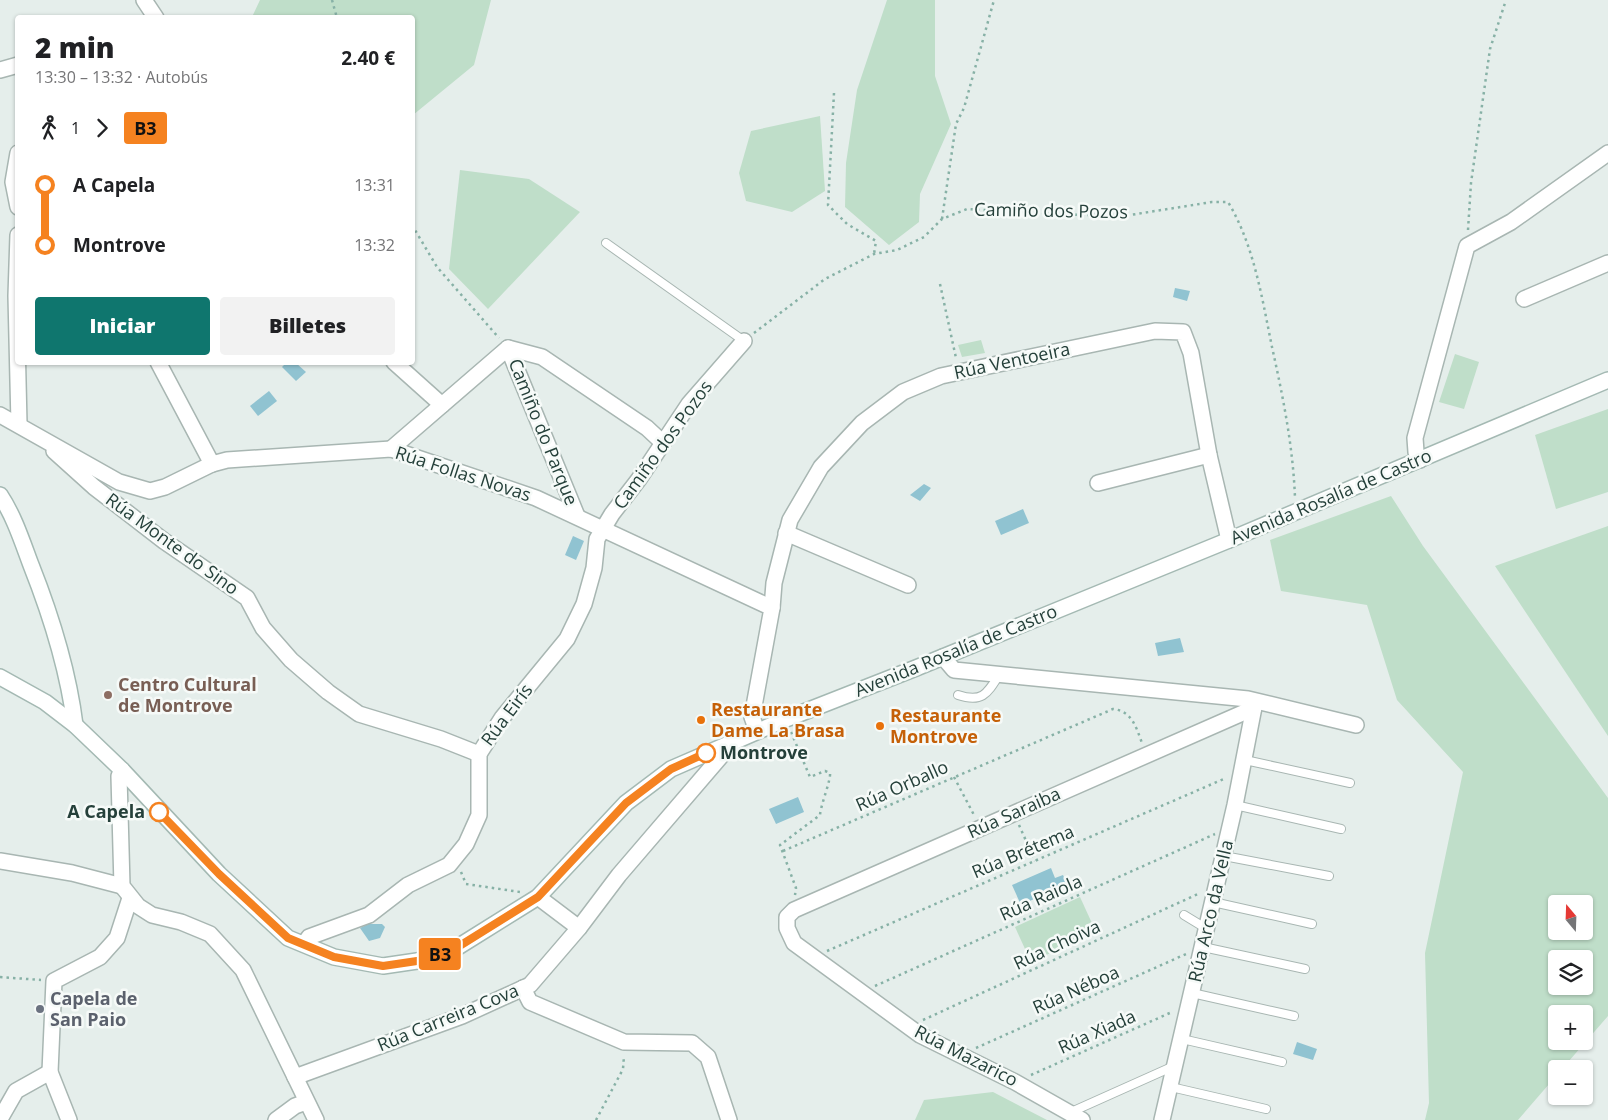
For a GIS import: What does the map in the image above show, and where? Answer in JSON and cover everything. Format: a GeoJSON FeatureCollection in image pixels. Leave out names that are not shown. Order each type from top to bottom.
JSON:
{"type":"FeatureCollection","features":[{"type":"Feature","properties":{"kind":"street"},"geometry":{"type":"LineString","coordinates":[[144,0],[154,15]]}},
{"type":"Feature","properties":{"kind":"street"},"geometry":{"type":"LineString","coordinates":[[0,70],[15,66]]}},
{"type":"Feature","properties":{"kind":"street"},"geometry":{"type":"LineString","coordinates":[[1420,460],[1416,452],[1415,438],[1467,246],[1512,222],[1608,153]]}},
{"type":"Feature","properties":{"kind":"street"},"geometry":{"type":"LineString","coordinates":[[15,175],[15,188]]}},
{"type":"Feature","properties":{"kind":"street"},"geometry":{"type":"LineString","coordinates":[[1524,299],[1608,263]]}},
{"type":"Feature","properties":{"kind":"street","name":"Rúa Ventoeira"},"geometry":{"type":"LineString","coordinates":[[772,608],[774,584],[790,520],[821,467],[862,423],[903,392],[942,376],[1155,331],[1183,332],[1192,353],[1209,456],[1229,540]]}},
{"type":"Feature","properties":{"kind":"street","name":"Camiño dos Pozos"},"geometry":{"type":"LineString","coordinates":[[604,528],[689,404],[744,340]]}},
{"type":"Feature","properties":{"kind":"street"},"geometry":{"type":"LineString","coordinates":[[391,449],[508,348],[542,357],[647,428],[662,442]]}},
{"type":"Feature","properties":{"kind":"street","name":"Camiño do Parque"},"geometry":{"type":"LineString","coordinates":[[508,348],[577,516]]}},
{"type":"Feature","properties":{"kind":"street"},"geometry":{"type":"LineString","coordinates":[[18,365],[19,424]]}},
{"type":"Feature","properties":{"kind":"street"},"geometry":{"type":"LineString","coordinates":[[160,365],[212,464]]}},
{"type":"Feature","properties":{"kind":"street"},"geometry":{"type":"LineString","coordinates":[[397,365],[442,404]]}},
{"type":"Feature","properties":{"kind":"street","name":"Avenida Rosalía de Castro"},"geometry":{"type":"LineString","coordinates":[[0,677],[45,702],[75,725],[122,770],[219,874],[288,938],[334,957],[383,966],[417,961],[453,950],[538,897],[626,803],[671,769],[757,731],[1229,540],[1608,380]]}},
{"type":"Feature","properties":{"kind":"street","name":"Rúa Follas Novas"},"geometry":{"type":"LineString","coordinates":[[0,416],[19,424],[119,482],[150,491],[165,487],[212,464],[227,460],[391,449],[536,498],[604,528],[772,608]]}},
{"type":"Feature","properties":{"kind":"street","name":"Rúa Monte do Sino"},"geometry":{"type":"LineString","coordinates":[[39,436],[54,452],[109,499],[164,541],[247,598],[263,628],[291,660],[328,692],[359,714],[441,739],[479,754]]}},
{"type":"Feature","properties":{"kind":"street"},"geometry":{"type":"LineString","coordinates":[[1098,483],[1209,456]]}},
{"type":"Feature","properties":{"kind":"street"},"geometry":{"type":"LineString","coordinates":[[0,495],[19,533],[53,622],[70,684],[75,725]]}},
{"type":"Feature","properties":{"kind":"street","name":"Rúa Eirís"},"geometry":{"type":"LineString","coordinates":[[304,944],[309,936],[370,915],[408,885],[449,865],[466,844],[479,815],[479,754],[502,718],[568,639],[584,604],[594,568],[598,539],[604,528]]}},
{"type":"Feature","properties":{"kind":"street"},"geometry":{"type":"LineString","coordinates":[[786,533],[908,585]]}},
{"type":"Feature","properties":{"kind":"street"},"geometry":{"type":"LineString","coordinates":[[757,731],[752,716],[772,608]]}},
{"type":"Feature","properties":{"kind":"street"},"geometry":{"type":"LineString","coordinates":[[943,657],[954,670],[1254,704],[1356,726]]}},
{"type":"Feature","properties":{"kind":"street","name":"Rúa Saraiba"},"geometry":{"type":"LineString","coordinates":[[794,910],[1147,754],[1254,704]]}},
{"type":"Feature","properties":{"kind":"street","name":"Rúa Arco da Vella"},"geometry":{"type":"LineString","coordinates":[[1162,1120],[1224,856],[1244,765],[1254,704]]}},
{"type":"Feature","properties":{"kind":"street","name":"Rúa Carreira Cova"},"geometry":{"type":"LineString","coordinates":[[295,1077],[462,1016],[530,985],[579,928],[619,875],[662,828],[734,741]]}},
{"type":"Feature","properties":{"kind":"street"},"geometry":{"type":"LineString","coordinates":[[69,1120],[50,1072],[54,981],[100,957],[117,938],[126,892],[120,776],[122,770]]}},
{"type":"Feature","properties":{"kind":"street"},"geometry":{"type":"LineString","coordinates":[[0,861],[72,874],[126,892],[138,906],[152,914],[181,922],[210,934],[243,970],[316,1120]]}},
{"type":"Feature","properties":{"kind":"street"},"geometry":{"type":"LineString","coordinates":[[538,897],[579,928]]}},
{"type":"Feature","properties":{"kind":"street","name":"Rúa Mazarico"},"geometry":{"type":"LineString","coordinates":[[794,910],[787,917],[787,928],[794,943],[920,1036],[1016,1082],[1075,1116]]}},
{"type":"Feature","properties":{"kind":"street"},"geometry":{"type":"LineString","coordinates":[[523,988],[530,1002],[624,1042],[692,1042],[708,1057],[730,1120]]}},
{"type":"Feature","properties":{"kind":"street"},"geometry":{"type":"LineString","coordinates":[[0,1120],[16,1091],[50,1072]]}},
{"type":"Feature","properties":{"kind":"street"},"geometry":{"type":"LineString","coordinates":[[276,1120],[294,1106],[306,1102]]}},
{"type":"Feature","properties":{"kind":"lane"},"geometry":{"type":"LineString","coordinates":[[606,242],[744,340]]}},
{"type":"Feature","properties":{"kind":"lane"},"geometry":{"type":"LineString","coordinates":[[958,695],[970,699],[980,697],[987,693],[999,674]]}},
{"type":"Feature","properties":{"kind":"lane"},"geometry":{"type":"LineString","coordinates":[[1244,765],[1350,782]]}},
{"type":"Feature","properties":{"kind":"lane"},"geometry":{"type":"LineString","coordinates":[[1235,806],[1341,830]]}},
{"type":"Feature","properties":{"kind":"lane"},"geometry":{"type":"LineString","coordinates":[[1224,856],[1329,876]]}},
{"type":"Feature","properties":{"kind":"lane"},"geometry":{"type":"LineString","coordinates":[[1213,902],[1312,924]]}},
{"type":"Feature","properties":{"kind":"lane"},"geometry":{"type":"LineString","coordinates":[[1184,916],[1207,930]]}},
{"type":"Feature","properties":{"kind":"lane"},"geometry":{"type":"LineString","coordinates":[[1203,946],[1305,969]]}},
{"type":"Feature","properties":{"kind":"lane"},"geometry":{"type":"LineString","coordinates":[[1191,999],[1294,1016]]}},
{"type":"Feature","properties":{"kind":"lane"},"geometry":{"type":"LineString","coordinates":[[1182,1040],[1282,1062]]}},
{"type":"Feature","properties":{"kind":"lane"},"geometry":{"type":"LineString","coordinates":[[1075,1116],[1176,1065]]}},
{"type":"Feature","properties":{"kind":"lane"},"geometry":{"type":"LineString","coordinates":[[1171,1087],[1266,1110]]}},
{"type":"Feature","properties":{"kind":"path"},"geometry":{"type":"LineString","coordinates":[[332,0],[336,15]]}},
{"type":"Feature","properties":{"kind":"path"},"geometry":{"type":"LineString","coordinates":[[942,219],[956,124],[964,108],[994,0]]}},
{"type":"Feature","properties":{"kind":"path"},"geometry":{"type":"LineString","coordinates":[[1467,246],[1471,183],[1490,49],[1506,0]]}},
{"type":"Feature","properties":{"kind":"path"},"geometry":{"type":"LineString","coordinates":[[834,93],[828,205],[847,224],[876,241],[874,254]]}},
{"type":"Feature","properties":{"kind":"path","name":"Camiño dos Pozos"},"geometry":{"type":"LineString","coordinates":[[744,340],[825,279],[874,254],[897,250],[924,237],[942,219],[966,209],[1080,215],[1130,214],[1212,202],[1228,202],[1241,224],[1261,290],[1289,428],[1297,511]]}},
{"type":"Feature","properties":{"kind":"path"},"geometry":{"type":"LineString","coordinates":[[415,230],[437,267],[508,348]]}},
{"type":"Feature","properties":{"kind":"path"},"geometry":{"type":"LineString","coordinates":[[940,284],[959,372]]}},
{"type":"Feature","properties":{"kind":"path","name":"Rúa Orballo"},"geometry":{"type":"LineString","coordinates":[[783,851],[1113,709],[1121,710],[1132,718],[1147,754]]}},
{"type":"Feature","properties":{"kind":"path"},"geometry":{"type":"LineString","coordinates":[[794,910],[796,888],[780,845],[820,814],[830,777],[830,773],[825,772],[810,777],[796,745]]}},
{"type":"Feature","properties":{"kind":"path","name":"Rúa Brétema"},"geometry":{"type":"LineString","coordinates":[[814,956],[1035,860],[1244,765]]}},
{"type":"Feature","properties":{"kind":"path"},"geometry":{"type":"LineString","coordinates":[[954,777],[981,828]]}},
{"type":"Feature","properties":{"kind":"path"},"geometry":{"type":"LineString","coordinates":[[1014,813],[1035,860]]}},
{"type":"Feature","properties":{"kind":"path","name":"Rúa Raiola"},"geometry":{"type":"LineString","coordinates":[[862,992],[1230,828]]}},
{"type":"Feature","properties":{"kind":"path"},"geometry":{"type":"LineString","coordinates":[[455,858],[466,884],[513,890],[538,897]]}},
{"type":"Feature","properties":{"kind":"path","name":"Rúa Choiva"},"geometry":{"type":"LineString","coordinates":[[908,1027],[1217,886]]}},
{"type":"Feature","properties":{"kind":"path","name":"Rúa Néboa"},"geometry":{"type":"LineString","coordinates":[[959,1056],[1203,946]]}},
{"type":"Feature","properties":{"kind":"path"},"geometry":{"type":"LineString","coordinates":[[0,977],[54,981]]}},
{"type":"Feature","properties":{"kind":"path","name":"Rúa Xiada"},"geometry":{"type":"LineString","coordinates":[[1016,1082],[1191,999]]}},
{"type":"Feature","properties":{"kind":"path"},"geometry":{"type":"LineString","coordinates":[[596,1120],[623,1068],[624,1042]]}},
{"type":"Feature","properties":{"kind":"green space"},"geometry":{"type":"Polygon","coordinates":[[[260,0],[491,0],[474,65],[415,113],[415,15],[253,15],[260,0]]]}},
{"type":"Feature","properties":{"kind":"green space"},"geometry":{"type":"Polygon","coordinates":[[[887,0],[935,0],[935,76],[951,124],[920,194],[919,222],[889,245],[845,207],[846,163],[857,90],[887,0]]]}},
{"type":"Feature","properties":{"kind":"green space"},"geometry":{"type":"Polygon","coordinates":[[[820,116],[825,191],[792,212],[746,201],[739,173],[751,131],[820,116]]]}},
{"type":"Feature","properties":{"kind":"green space"},"geometry":{"type":"Polygon","coordinates":[[[460,170],[529,179],[580,212],[488,309],[449,269],[460,170]]]}},
{"type":"Feature","properties":{"kind":"green space"},"geometry":{"type":"Polygon","coordinates":[[[981,340],[985,353],[962,357],[958,345],[981,340]]]}},
{"type":"Feature","properties":{"kind":"green space"},"geometry":{"type":"Polygon","coordinates":[[[1455,354],[1479,362],[1464,409],[1439,402],[1455,354]]]}},
{"type":"Feature","properties":{"kind":"green space"},"geometry":{"type":"Polygon","coordinates":[[[1608,409],[1608,492],[1556,509],[1535,435],[1608,409]]]}},
{"type":"Feature","properties":{"kind":"green space"},"geometry":{"type":"Polygon","coordinates":[[[1391,496],[1423,546],[1608,798],[1608,1016],[1593,1033],[1593,1005],[1548,1005],[1548,1050],[1578,1050],[1570,1060],[1548,1060],[1548,1085],[1518,1120],[1425,1120],[1429,1103],[1425,953],[1463,772],[1397,700],[1367,605],[1281,591],[1270,540],[1391,496]]]}},
{"type":"Feature","properties":{"kind":"green space"},"geometry":{"type":"Polygon","coordinates":[[[1608,526],[1608,736],[1495,566],[1608,526]]]}},
{"type":"Feature","properties":{"kind":"green space"},"geometry":{"type":"Polygon","coordinates":[[[1080,897],[1096,932],[1031,962],[1015,927],[1080,897]]]}},
{"type":"Feature","properties":{"kind":"green space"},"geometry":{"type":"Polygon","coordinates":[[[993,1092],[1047,1120],[915,1120],[924,1100],[993,1092]]]}},
{"type":"Feature","properties":{"kind":"water"},"geometry":{"type":"Polygon","coordinates":[[[1175,288],[1190,291],[1187,301],[1173,297],[1175,288]]]}},
{"type":"Feature","properties":{"kind":"water"},"geometry":{"type":"Polygon","coordinates":[[[284,365],[298,365],[306,372],[296,381],[282,367],[284,365]]]}},
{"type":"Feature","properties":{"kind":"water"},"geometry":{"type":"Polygon","coordinates":[[[269,391],[277,401],[258,416],[250,406],[269,391]]]}},
{"type":"Feature","properties":{"kind":"water"},"geometry":{"type":"Polygon","coordinates":[[[924,484],[931,488],[920,501],[910,495],[924,484]]]}},
{"type":"Feature","properties":{"kind":"water"},"geometry":{"type":"Polygon","coordinates":[[[1023,509],[1029,523],[1001,535],[995,521],[1023,509]]]}},
{"type":"Feature","properties":{"kind":"water"},"geometry":{"type":"Polygon","coordinates":[[[573,536],[584,541],[576,560],[565,555],[573,536]]]}},
{"type":"Feature","properties":{"kind":"water"},"geometry":{"type":"Polygon","coordinates":[[[1180,638],[1184,652],[1158,656],[1155,643],[1180,638]]]}},
{"type":"Feature","properties":{"kind":"water"},"geometry":{"type":"Polygon","coordinates":[[[798,797],[804,812],[776,824],[769,809],[798,797]]]}},
{"type":"Feature","properties":{"kind":"water"},"geometry":{"type":"Polygon","coordinates":[[[1051,868],[1055,878],[1063,875],[1067,884],[1021,905],[1012,885],[1051,868]]]}},
{"type":"Feature","properties":{"kind":"water"},"geometry":{"type":"Polygon","coordinates":[[[368,924],[382,924],[385,927],[380,938],[369,941],[360,928],[368,924]]]}},
{"type":"Feature","properties":{"kind":"water"},"geometry":{"type":"Polygon","coordinates":[[[1297,1042],[1317,1049],[1313,1060],[1293,1054],[1297,1042]]]}},
{"type":"Feature","properties":{"kind":"bus line","name":"B3"},"geometry":{"type":"LineString","coordinates":[[159,812],[219,874],[288,938],[334,957],[383,966],[417,961],[453,950],[538,897],[626,803],[671,769],[706,753]]}},
{"type":"Feature","properties":{"kind":"place","name":"Centro Cultural de Montrove"},"geometry":{"type":"Point","coordinates":[108,695]}},
{"type":"Feature","properties":{"kind":"place","name":"Restaurante Dame La Brasa"},"geometry":{"type":"Point","coordinates":[701,720]}},
{"type":"Feature","properties":{"kind":"place","name":"Restaurante Montrove"},"geometry":{"type":"Point","coordinates":[880,726]}},
{"type":"Feature","properties":{"kind":"place","name":"Montrove"},"geometry":{"type":"Point","coordinates":[706,753]}},
{"type":"Feature","properties":{"kind":"place","name":"A Capela"},"geometry":{"type":"Point","coordinates":[159,812]}},
{"type":"Feature","properties":{"kind":"place","name":"Capela de San Paio"},"geometry":{"type":"Point","coordinates":[40,1009]}}]}
